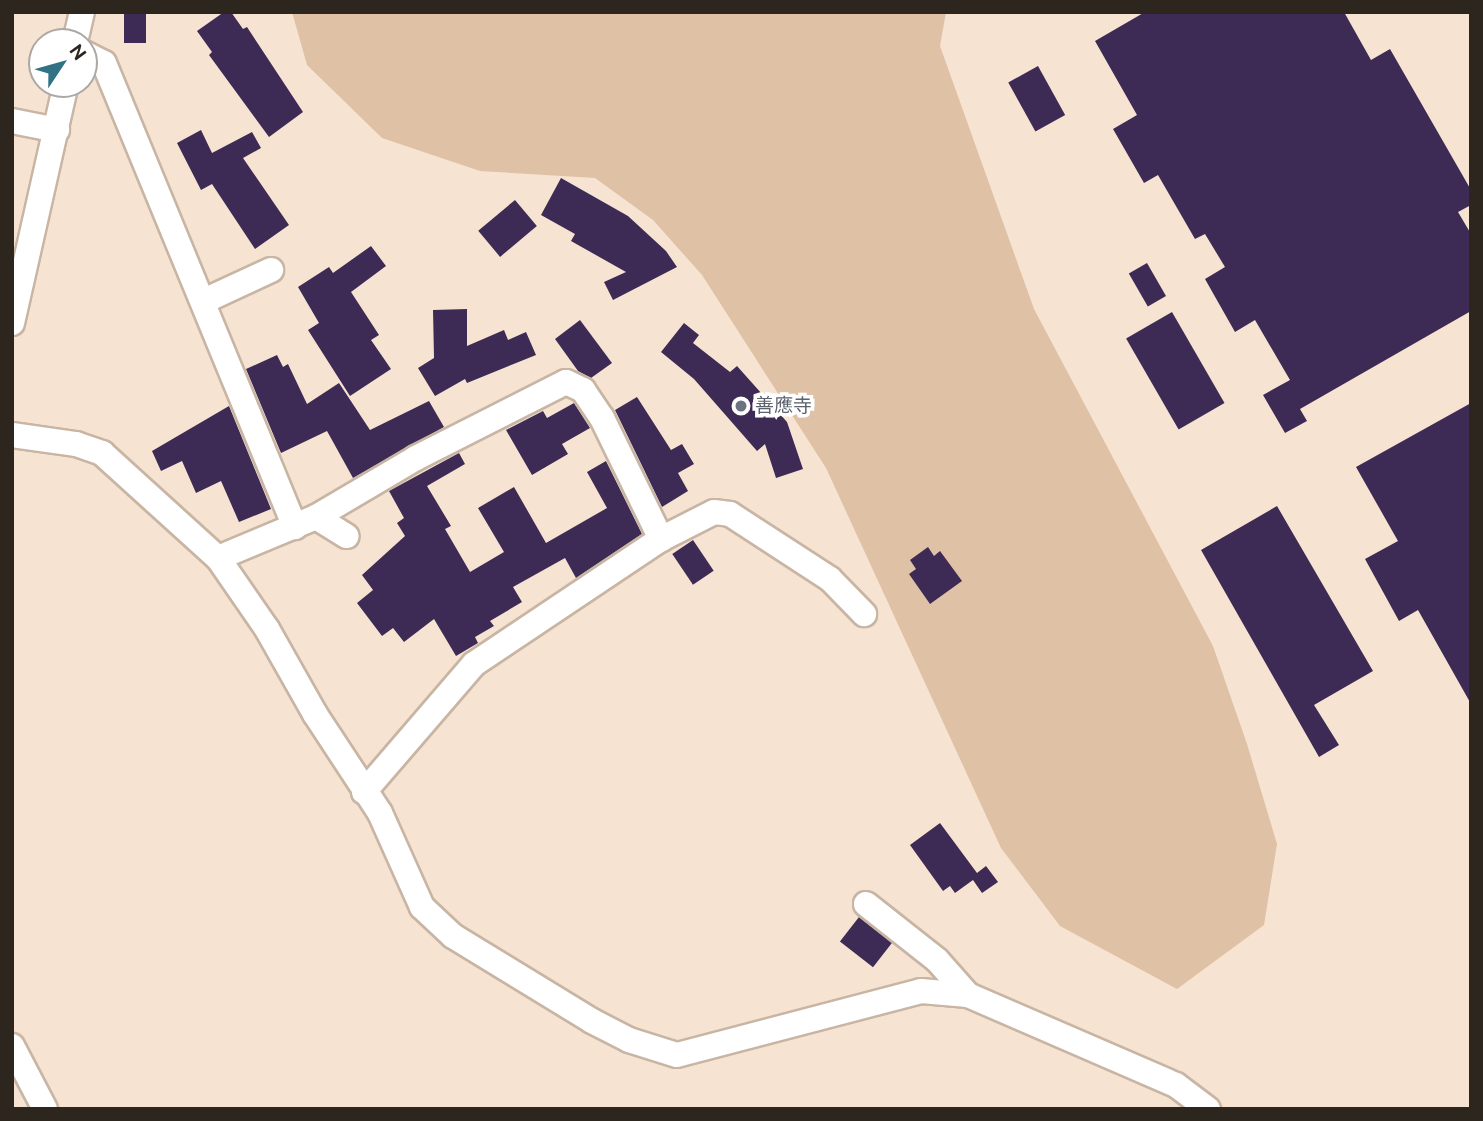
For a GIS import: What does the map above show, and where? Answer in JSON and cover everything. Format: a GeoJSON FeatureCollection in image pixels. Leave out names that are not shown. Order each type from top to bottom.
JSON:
{"type":"FeatureCollection","features":[{"type":"Feature","properties":{"kind":"street"},"geometry":{"type":"LineString","coordinates":[[98,60],[104,63],[204,301],[306,522],[346,536]]}},
{"type":"Feature","properties":{"kind":"street"},"geometry":{"type":"LineString","coordinates":[[12,323],[63,98]]}},
{"type":"Feature","properties":{"kind":"street"},"geometry":{"type":"LineString","coordinates":[[12,121],[57,130]]}},
{"type":"Feature","properties":{"kind":"street"},"geometry":{"type":"LineString","coordinates":[[204,301],[271,270]]}},
{"type":"Feature","properties":{"kind":"street"},"geometry":{"type":"LineString","coordinates":[[218,558],[306,522],[416,458],[566,382],[583,390],[602,418],[661,539]]}},
{"type":"Feature","properties":{"kind":"street"},"geometry":{"type":"LineString","coordinates":[[12,435],[76,444],[102,453],[218,558],[267,629],[364,792],[380,813],[422,907],[435,921],[592,1021],[655,1050],[677,1055],[920,991],[968,995],[1176,1085],[1208,1109]]}},
{"type":"Feature","properties":{"kind":"street"},"geometry":{"type":"LineString","coordinates":[[364,792],[474,664],[661,539],[714,512],[730,514],[830,579],[864,614]]}},
{"type":"Feature","properties":{"kind":"street"},"geometry":{"type":"LineString","coordinates":[[866,904],[937,960],[968,995]]}},
{"type":"Feature","properties":{"kind":"street"},"geometry":{"type":"LineString","coordinates":[[12,1046],[45,1109]]}},
{"type":"Feature","properties":{"kind":"shaded area"},"geometry":{"type":"Polygon","coordinates":[[[292,12],[946,12],[940,46],[1034,309],[1213,646],[1247,744],[1277,844],[1264,925],[1177,989],[1060,926],[1001,848],[826,468],[702,275],[653,220],[595,178],[480,171],[382,138],[307,65],[292,12]]]}},
{"type":"Feature","properties":{"kind":"building"},"geometry":{"type":"Polygon","coordinates":[[[124,12],[146,12],[146,43],[124,43],[124,12]]]}},
{"type":"Feature","properties":{"kind":"building"},"geometry":{"type":"Polygon","coordinates":[[[224,12],[231,12],[243,29],[247,27],[303,112],[269,137],[209,55],[212,52],[197,31],[224,12]]]}},
{"type":"Feature","properties":{"kind":"building"},"geometry":{"type":"Polygon","coordinates":[[[1145,12],[1344,12],[1371,60],[1390,49],[1471,190],[1471,205],[1458,212],[1471,234],[1471,311],[1300,409],[1307,421],[1285,433],[1263,395],[1290,380],[1255,320],[1235,332],[1205,279],[1225,267],[1205,234],[1195,239],[1158,175],[1144,183],[1113,129],[1137,115],[1095,41],[1145,12]]]}},
{"type":"Feature","properties":{"kind":"building"},"geometry":{"type":"Polygon","coordinates":[[[1038,66],[1065,115],[1035,131],[1008,82],[1038,66]]]}},
{"type":"Feature","properties":{"kind":"building"},"geometry":{"type":"Polygon","coordinates":[[[201,130],[212,153],[252,132],[261,148],[243,158],[289,225],[255,249],[212,184],[201,190],[177,143],[201,130]]]}},
{"type":"Feature","properties":{"kind":"building"},"geometry":{"type":"Polygon","coordinates":[[[561,178],[628,216],[666,251],[677,267],[613,300],[604,282],[626,272],[571,241],[575,234],[541,215],[561,178]]]}},
{"type":"Feature","properties":{"kind":"building"},"geometry":{"type":"Polygon","coordinates":[[[515,200],[537,226],[500,257],[478,231],[515,200]]]}},
{"type":"Feature","properties":{"kind":"building"},"geometry":{"type":"Polygon","coordinates":[[[371,246],[386,266],[351,292],[379,335],[371,340],[391,369],[350,396],[308,330],[319,323],[298,287],[329,267],[333,273],[371,246]]]}},
{"type":"Feature","properties":{"kind":"building"},"geometry":{"type":"Polygon","coordinates":[[[1147,263],[1166,296],[1148,306],[1129,274],[1147,263]]]}},
{"type":"Feature","properties":{"kind":"building"},"geometry":{"type":"Polygon","coordinates":[[[467,309],[467,346],[504,330],[508,340],[526,332],[536,355],[467,383],[465,379],[435,396],[418,368],[434,358],[433,310],[467,309]]]}},
{"type":"Feature","properties":{"kind":"building"},"geometry":{"type":"Polygon","coordinates":[[[1172,312],[1224,403],[1179,429],[1126,339],[1172,312]]]}},
{"type":"Feature","properties":{"kind":"building"},"geometry":{"type":"Polygon","coordinates":[[[580,320],[612,363],[591,378],[578,371],[555,339],[580,320]]]}},
{"type":"Feature","properties":{"kind":"building"},"geometry":{"type":"Polygon","coordinates":[[[684,323],[699,335],[693,343],[730,372],[737,366],[787,422],[803,469],[776,478],[765,444],[757,451],[694,379],[661,352],[684,323]]]}},
{"type":"Feature","properties":{"kind":"building"},"geometry":{"type":"Polygon","coordinates":[[[277,355],[283,367],[288,364],[307,404],[339,383],[370,430],[429,401],[444,427],[353,478],[327,431],[281,453],[246,369],[277,355]]]}},
{"type":"Feature","properties":{"kind":"building"},"geometry":{"type":"Polygon","coordinates":[[[637,397],[671,450],[682,444],[694,464],[678,473],[688,491],[662,507],[615,410],[637,397]]]}},
{"type":"Feature","properties":{"kind":"building"},"geometry":{"type":"Polygon","coordinates":[[[574,403],[590,428],[562,444],[568,454],[532,475],[506,430],[543,411],[547,418],[574,403]]]}},
{"type":"Feature","properties":{"kind":"building"},"geometry":{"type":"Polygon","coordinates":[[[1471,403],[1471,704],[1418,610],[1399,621],[1365,559],[1398,541],[1356,467],[1471,403]]]}},
{"type":"Feature","properties":{"kind":"building"},"geometry":{"type":"Polygon","coordinates":[[[229,406],[271,509],[239,522],[221,481],[196,493],[182,461],[161,471],[152,451],[229,406]]]}},
{"type":"Feature","properties":{"kind":"building"},"geometry":{"type":"Polygon","coordinates":[[[459,453],[465,464],[427,486],[451,526],[445,529],[470,572],[504,552],[478,508],[514,487],[546,543],[607,508],[587,472],[606,461],[642,534],[576,578],[565,558],[513,587],[522,602],[490,621],[494,626],[475,637],[478,643],[456,656],[434,619],[404,642],[393,628],[382,636],[357,603],[373,590],[362,575],[405,536],[397,523],[404,518],[389,491],[459,453]]]}},
{"type":"Feature","properties":{"kind":"building"},"geometry":{"type":"Polygon","coordinates":[[[1277,506],[1373,671],[1314,705],[1339,745],[1319,757],[1201,550],[1277,506]]]}},
{"type":"Feature","properties":{"kind":"building"},"geometry":{"type":"Polygon","coordinates":[[[693,540],[714,571],[693,585],[672,554],[693,540]]]}},
{"type":"Feature","properties":{"kind":"building"},"geometry":{"type":"Polygon","coordinates":[[[928,547],[934,556],[940,551],[962,581],[930,604],[909,574],[916,569],[910,560],[928,547]]]}},
{"type":"Feature","properties":{"kind":"building"},"geometry":{"type":"Polygon","coordinates":[[[940,823],[977,873],[986,866],[998,882],[982,893],[973,880],[955,893],[950,886],[943,891],[910,845],[940,823]]]}},
{"type":"Feature","properties":{"kind":"building"},"geometry":{"type":"Polygon","coordinates":[[[859,917],[892,943],[873,967],[840,941],[859,917]]]}},
{"type":"Feature","properties":{"kind":"place","name":"善應寺"},"geometry":{"type":"Point","coordinates":[741,406]}}]}
